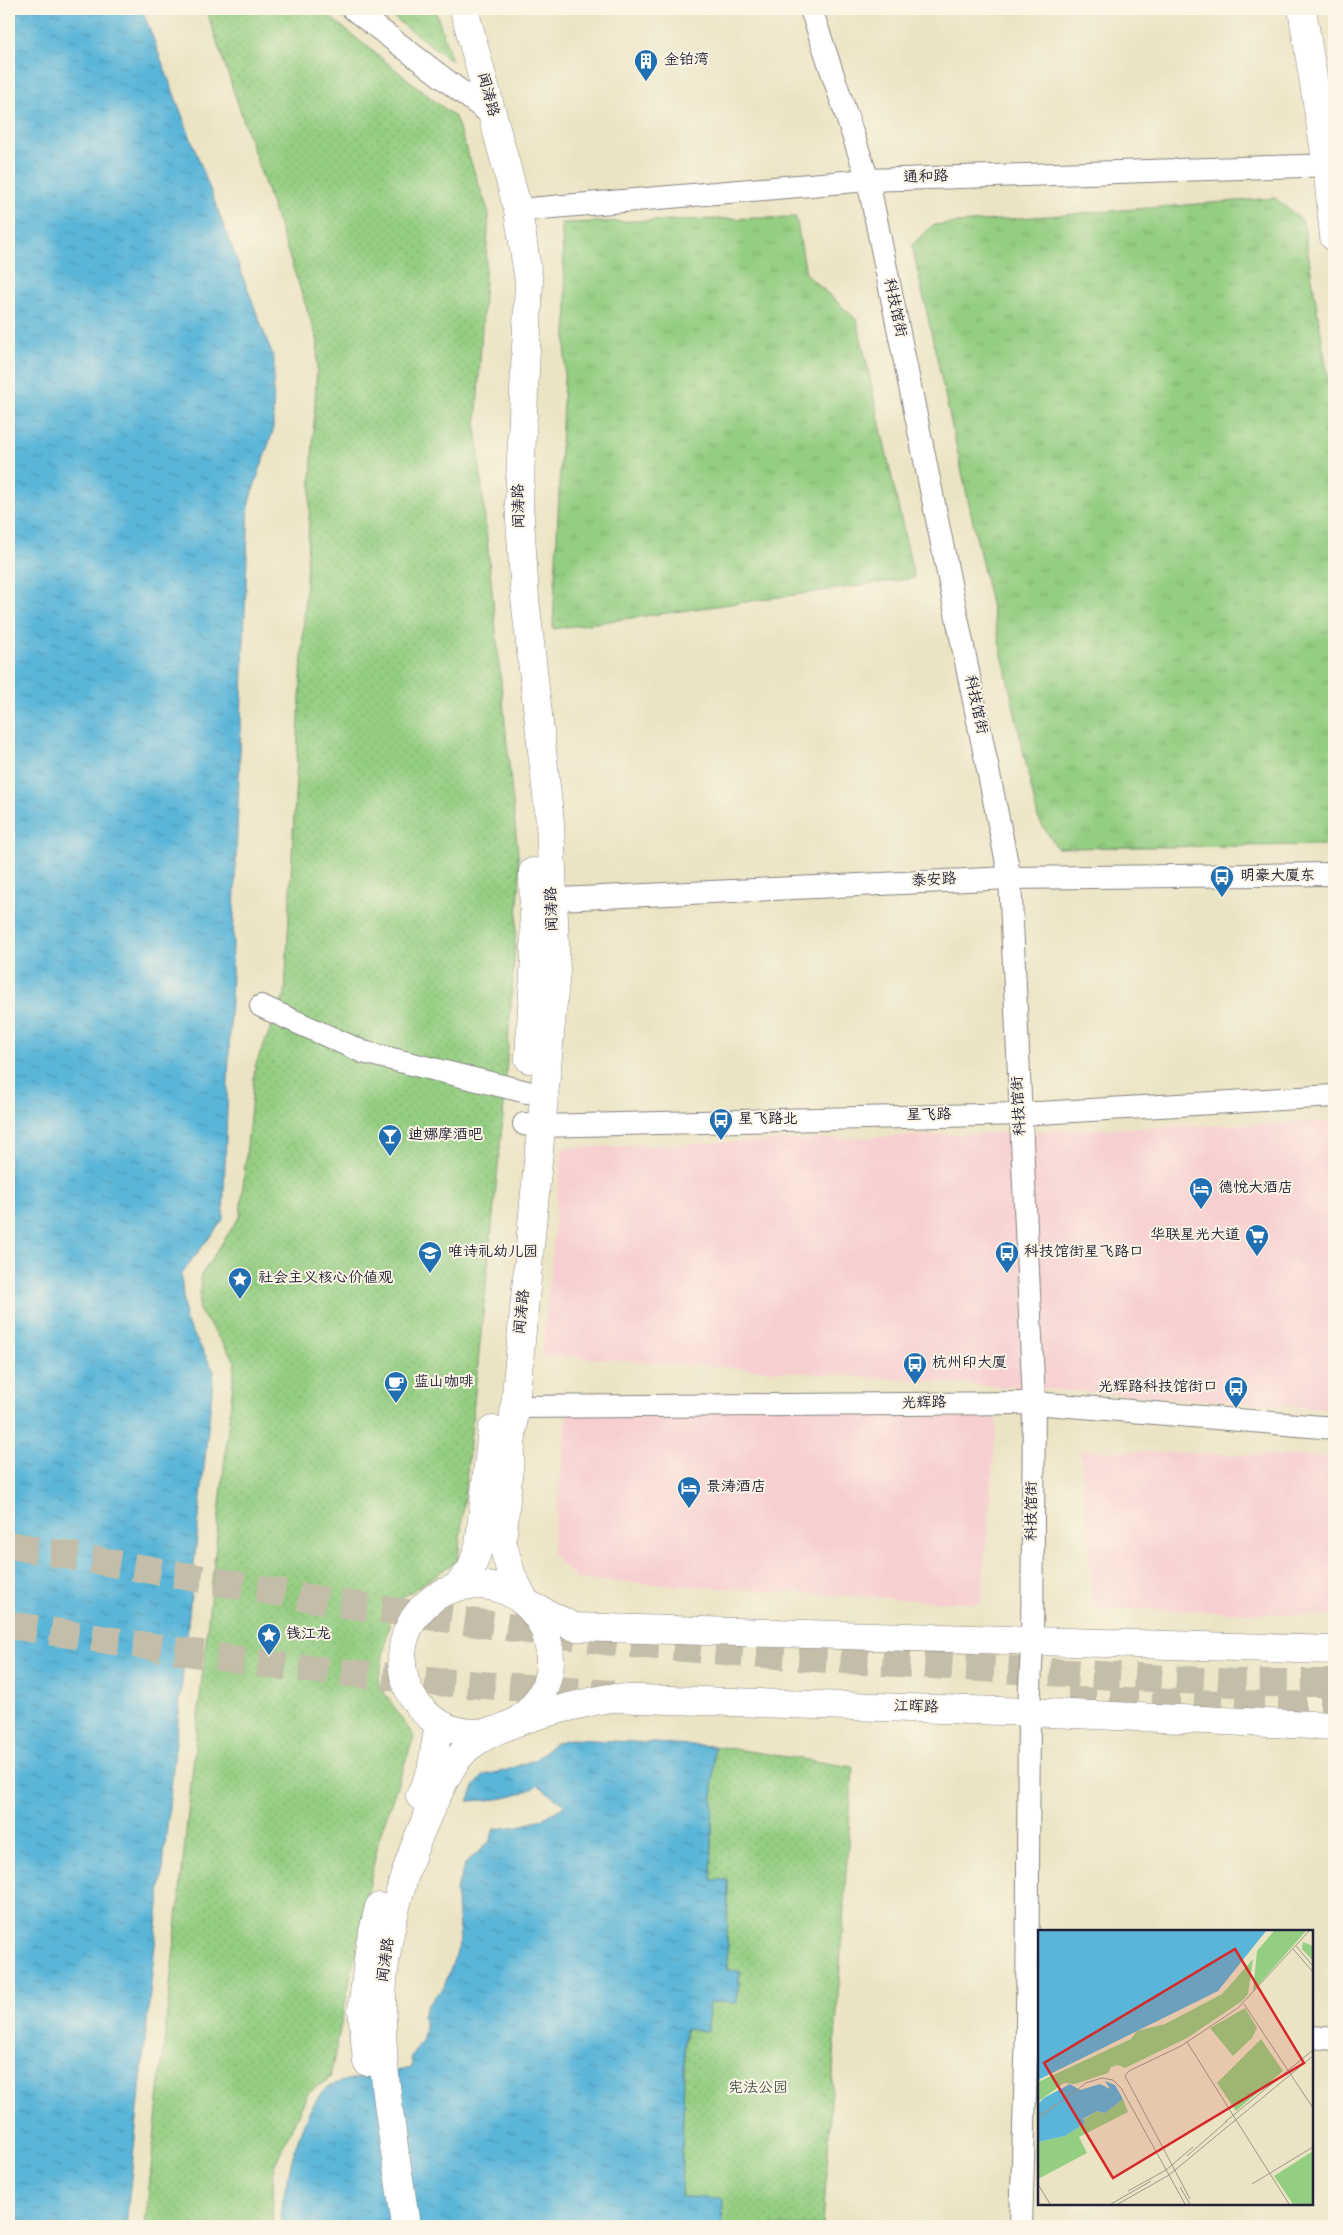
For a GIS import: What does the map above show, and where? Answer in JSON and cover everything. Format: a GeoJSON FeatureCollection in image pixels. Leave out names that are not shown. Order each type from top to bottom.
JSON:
{"type":"FeatureCollection","features":[{"type":"Feature","properties":{"kind":"main road","name":"闻涛路"},"geometry":{"type":"LineString","coordinates":[[457,1587],[471,1570],[479,1546],[532,1125],[556,971],[532,829],[504,557],[503,479],[518,210],[464,9]]}},
{"type":"Feature","properties":{"kind":"main road"},"geometry":{"type":"LineString","coordinates":[[1302,9],[1331,165],[1334,237]]}},
{"type":"Feature","properties":{"kind":"main road","name":"闻涛路"},"geometry":{"type":"LineString","coordinates":[[391,2226],[375,2145],[373,2037],[396,1908],[407,1866],[426,1818],[448,1772],[469,1747],[523,1716],[540,1697],[548,1677],[550,1655],[546,1634],[526,1603],[512,1576],[502,1542],[514,1407],[532,1125],[527,1092],[536,956],[543,900]]}},
{"type":"Feature","properties":{"kind":"main road","name":"闻涛路"},"geometry":{"type":"LineString","coordinates":[[501,1729],[480,1733],[459,1731],[439,1723],[420,1707],[407,1686],[402,1662],[405,1637],[417,1615],[435,1597],[457,1587],[482,1584],[505,1590],[526,1603]]}},
{"type":"Feature","properties":{"kind":"main road"},"geometry":{"type":"LineString","coordinates":[[526,1603],[574,1627],[1334,1650]]}},
{"type":"Feature","properties":{"kind":"main road","name":"江晖路"},"geometry":{"type":"LineString","coordinates":[[501,1729],[568,1707],[609,1698],[1029,1712],[1334,1726]]}},
{"type":"Feature","properties":{"kind":"main road","name":"闻涛路"},"geometry":{"type":"LineString","coordinates":[[406,2226],[391,2120],[373,2037],[362,2010],[370,1944],[382,1893],[403,1834],[431,1772],[439,1723]]}},
{"type":"Feature","properties":{"kind":"street"},"geometry":{"type":"LineString","coordinates":[[353,9],[493,116]]}},
{"type":"Feature","properties":{"kind":"street","name":"科技馆街"},"geometry":{"type":"LineString","coordinates":[[811,9],[868,180],[1010,878],[1034,1403],[1032,1642],[1029,1712],[1033,2028],[1021,2226]]}},
{"type":"Feature","properties":{"kind":"street","name":"通和路"},"geometry":{"type":"LineString","coordinates":[[518,210],[868,180],[1331,165]]}},
{"type":"Feature","properties":{"kind":"street","name":"泰安路"},"geometry":{"type":"LineString","coordinates":[[543,900],[1010,878],[1334,874]]}},
{"type":"Feature","properties":{"kind":"street"},"geometry":{"type":"LineString","coordinates":[[261,1006],[363,1052],[527,1092]]}},
{"type":"Feature","properties":{"kind":"street","name":"星飞路"},"geometry":{"type":"LineString","coordinates":[[532,1125],[1021,1114],[1334,1096]]}},
{"type":"Feature","properties":{"kind":"street","name":"光辉路"},"geometry":{"type":"LineString","coordinates":[[514,1407],[1034,1403],[1334,1428]]}},
{"type":"Feature","properties":{"kind":"street"},"geometry":{"type":"LineString","coordinates":[[1313,2037],[1334,2039]]}},
{"type":"Feature","properties":{"kind":"shaded area"},"geometry":{"type":"Polygon","coordinates":[[[1334,1121],[1334,1409],[542,1355],[562,1148],[1334,1121]]]}},
{"type":"Feature","properties":{"kind":"shaded area"},"geometry":{"type":"Polygon","coordinates":[[[570,1394],[997,1419],[981,1604],[576,1579],[552,1554],[570,1394]]]}},
{"type":"Feature","properties":{"kind":"shaded area"},"geometry":{"type":"Polygon","coordinates":[[[1080,1450],[1334,1457],[1334,1616],[1094,1607],[1080,1450]]]}},
{"type":"Feature","properties":{"kind":"green space"},"geometry":{"type":"Polygon","coordinates":[[[206,9],[320,9],[455,117],[489,213],[476,427],[520,875],[503,1117],[458,1560],[393,1604],[378,1683],[414,1737],[379,1838],[330,2078],[308,2093],[274,2166],[272,2226],[145,2226],[235,1361],[199,1310],[201,1275],[240,1216],[255,1066],[285,994],[318,342],[206,9]]]}},
{"type":"Feature","properties":{"kind":"green space"},"geometry":{"type":"Polygon","coordinates":[[[382,9],[435,9],[452,61],[382,9]]]}},
{"type":"Feature","properties":{"kind":"green space"},"geometry":{"type":"Polygon","coordinates":[[[1275,198],[1303,221],[1334,416],[1334,845],[1057,848],[1038,818],[912,245],[933,225],[1275,198]]]}},
{"type":"Feature","properties":{"kind":"green space"},"geometry":{"type":"Polygon","coordinates":[[[796,217],[806,274],[857,320],[914,578],[553,629],[567,310],[561,223],[796,217]]]}},
{"type":"Feature","properties":{"kind":"green space","name":"宪法公园"},"geometry":{"type":"Polygon","coordinates":[[[714,1746],[853,1767],[823,2226],[722,2226],[723,2198],[681,2197],[685,2029],[709,2002],[737,2003],[740,1972],[727,1970],[728,1880],[711,1880],[714,1746]]]}},
{"type":"Feature","properties":{"kind":"water"},"geometry":{"type":"Polygon","coordinates":[[[9,9],[142,9],[274,359],[273,431],[249,502],[223,1220],[181,1274],[185,1319],[214,1371],[126,2226],[9,2226],[9,9]]]}},
{"type":"Feature","properties":{"kind":"water"},"geometry":{"type":"Polygon","coordinates":[[[571,1739],[714,1746],[711,1880],[728,1880],[727,1970],[740,1971],[737,2003],[709,2002],[708,2031],[685,2029],[681,2197],[723,2198],[722,2226],[280,2226],[289,2171],[295,2148],[312,2107],[322,2092],[334,2084],[343,2081],[412,2068],[411,2056],[422,2043],[425,2028],[423,2016],[427,2004],[444,1987],[460,1943],[456,1890],[465,1864],[490,1841],[494,1829],[531,1823],[565,1805],[538,1785],[513,1796],[468,1801],[474,1787],[484,1775],[504,1771],[536,1759],[554,1743],[571,1739]]]}},
{"type":"Feature","properties":{"kind":"tunnel"},"geometry":{"type":"LineString","coordinates":[[9,1545],[350,1605],[620,1643],[815,1658],[1235,1683],[1334,1683]]}},
{"type":"Feature","properties":{"kind":"tunnel"},"geometry":{"type":"LineString","coordinates":[[9,1625],[279,1666],[439,1682],[613,1694]]}},
{"type":"Feature","properties":{"kind":"tunnel"},"geometry":{"type":"LineString","coordinates":[[1068,1701],[1334,1706]]}},
{"type":"Feature","properties":{"kind":"place","name":"金铂湾"},"geometry":{"type":"Point","coordinates":[646,82]}},
{"type":"Feature","properties":{"kind":"place","name":"明豪大厦东"},"geometry":{"type":"Point","coordinates":[1222,898]}},
{"type":"Feature","properties":{"kind":"place","name":"星飞路北"},"geometry":{"type":"Point","coordinates":[721,1141]}},
{"type":"Feature","properties":{"kind":"place","name":"迪娜摩酒吧"},"geometry":{"type":"Point","coordinates":[390,1157]}},
{"type":"Feature","properties":{"kind":"place","name":"德悦大酒店"},"geometry":{"type":"Point","coordinates":[1201,1210]}},
{"type":"Feature","properties":{"kind":"place","name":"华联星光大道"},"geometry":{"type":"Point","coordinates":[1257,1257]}},
{"type":"Feature","properties":{"kind":"place","name":"唯诗礼幼儿园"},"geometry":{"type":"Point","coordinates":[430,1274]}},
{"type":"Feature","properties":{"kind":"place","name":"科技馆街星飞路口"},"geometry":{"type":"Point","coordinates":[1007,1274]}},
{"type":"Feature","properties":{"kind":"place","name":"社会主义核心价值观"},"geometry":{"type":"Point","coordinates":[240,1300]}},
{"type":"Feature","properties":{"kind":"place","name":"杭州印大厦"},"geometry":{"type":"Point","coordinates":[915,1385]}},
{"type":"Feature","properties":{"kind":"place","name":"蓝山咖啡"},"geometry":{"type":"Point","coordinates":[396,1404]}},
{"type":"Feature","properties":{"kind":"place","name":"光辉路科技馆街口"},"geometry":{"type":"Point","coordinates":[1236,1409]}},
{"type":"Feature","properties":{"kind":"place","name":"景涛酒店"},"geometry":{"type":"Point","coordinates":[689,1509]}},
{"type":"Feature","properties":{"kind":"place","name":"钱江龙"},"geometry":{"type":"Point","coordinates":[269,1656]}}]}
